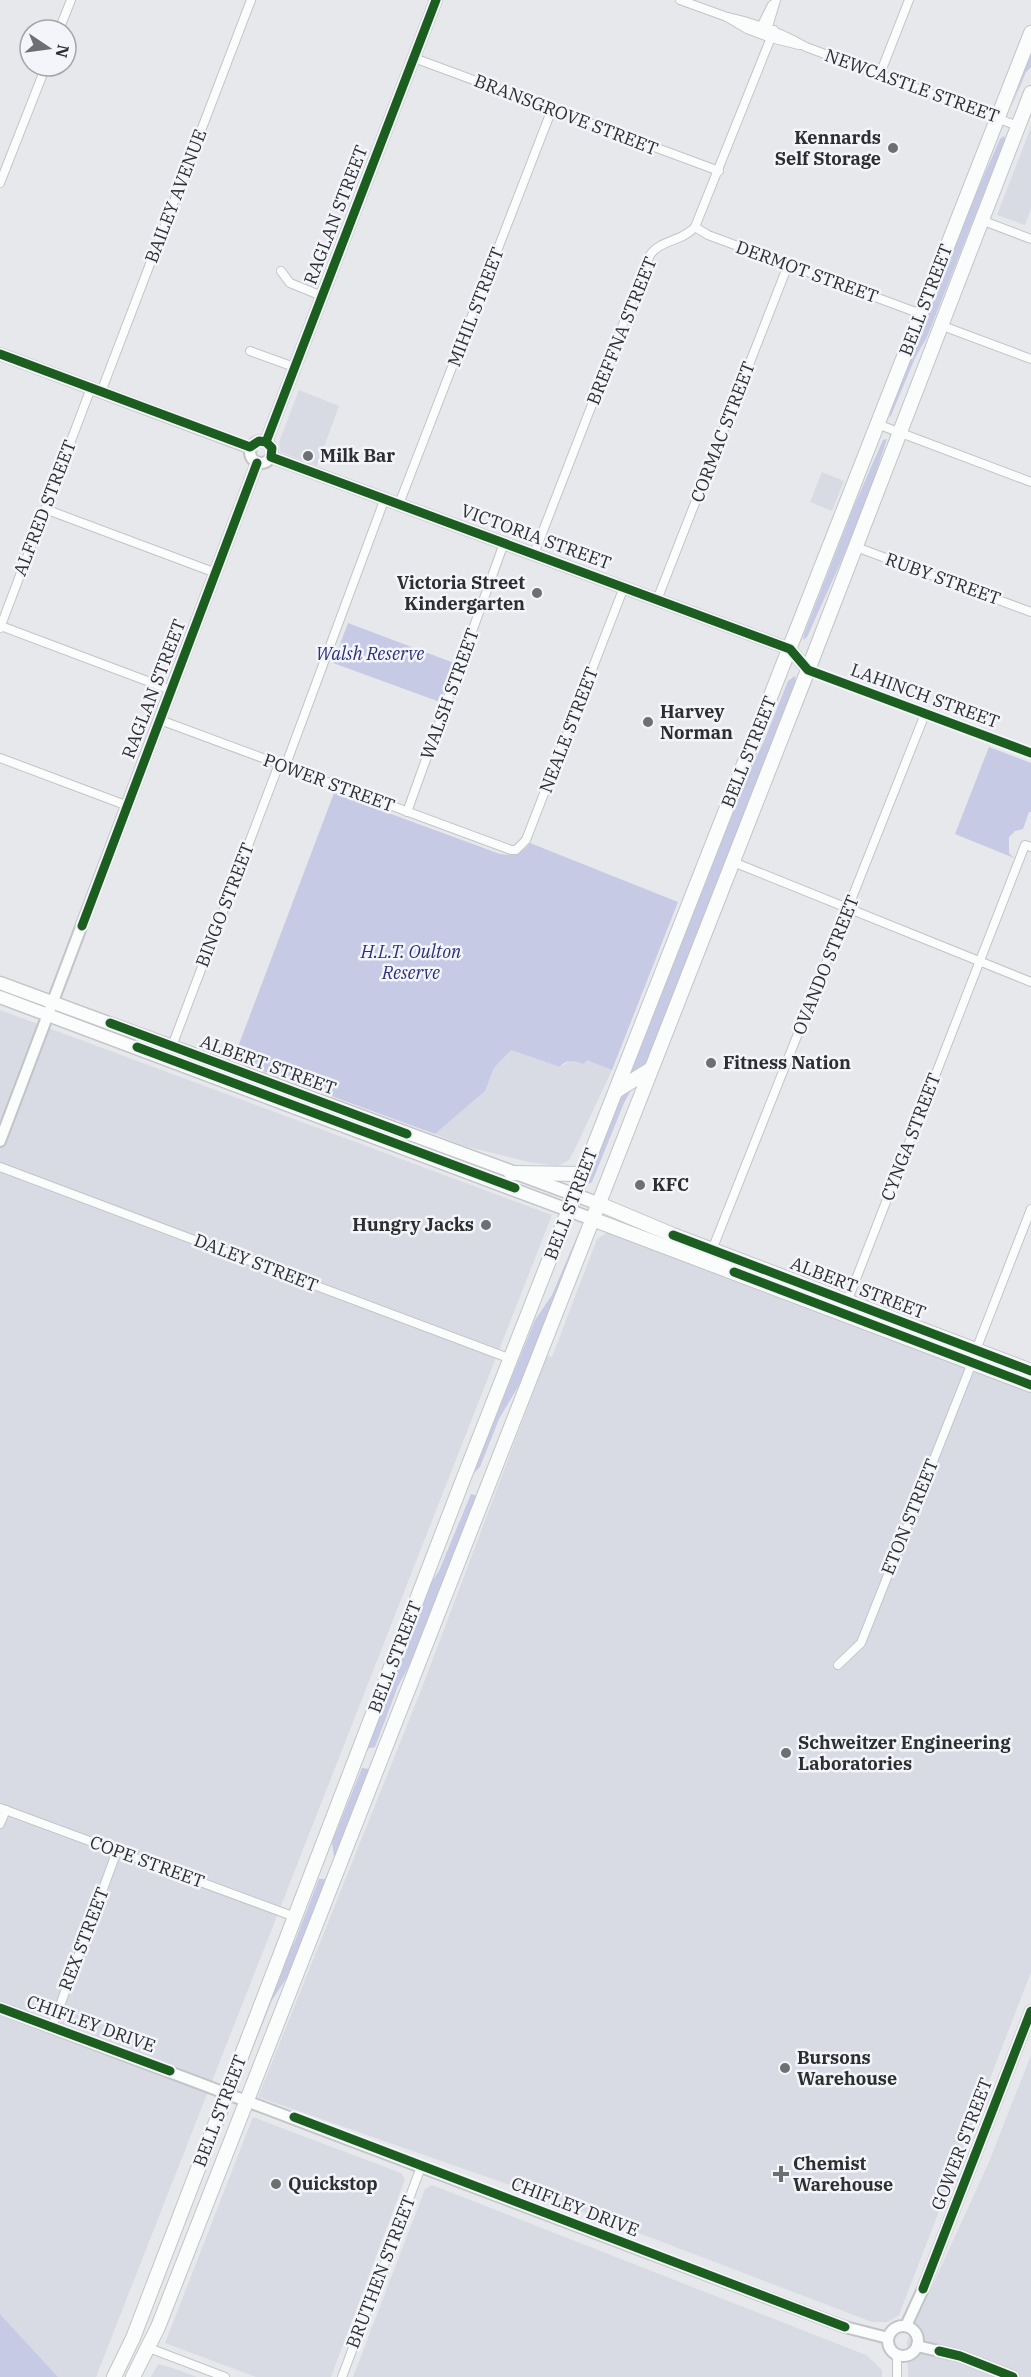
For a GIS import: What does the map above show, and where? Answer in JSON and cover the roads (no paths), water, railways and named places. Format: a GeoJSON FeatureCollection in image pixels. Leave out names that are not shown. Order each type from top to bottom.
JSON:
{"type":"FeatureCollection","features":[{"type":"Feature","properties":{"kind":"highway","name":"BELL STREET"},"geometry":{"type":"LineString","coordinates":[[114,2377],[133,2338],[464,1477],[1031,33]]}},
{"type":"Feature","properties":{"kind":"highway","name":"BELL STREET"},"geometry":{"type":"LineString","coordinates":[[134,2377],[149,2348],[337,1870],[808,670],[1031,93]]}},
{"type":"Feature","properties":{"kind":"highway"},"geometry":{"type":"LineString","coordinates":[[616,1091],[651,1068]]}},
{"type":"Feature","properties":{"kind":"highway"},"geometry":{"type":"LineString","coordinates":[[511,1173],[583,1174]]}},
{"type":"Feature","properties":{"kind":"highway","name":"ALBERT STREET"},"geometry":{"type":"LineString","coordinates":[[597,1203],[689,1248],[712,1250],[845,1307]]}},
{"type":"Feature","properties":{"kind":"highway","name":"ALBERT STREET"},"geometry":{"type":"LineString","coordinates":[[592,1219],[689,1248],[974,1356],[1031,1371]]}},
{"type":"Feature","properties":{"kind":"highway","name":"ALBERT STREET"},"geometry":{"type":"LineString","coordinates":[[974,1356],[1031,1385]]}},
{"type":"Feature","properties":{"kind":"highway"},"geometry":{"type":"LineString","coordinates":[[464,1477],[487,1484]]}},
{"type":"Feature","properties":{"kind":"highway"},"geometry":{"type":"LineString","coordinates":[[358,1754],[379,1762]]}},
{"type":"Feature","properties":{"kind":"highway"},"geometry":{"type":"LineString","coordinates":[[316,1862],[337,1870]]}},
{"type":"Feature","properties":{"kind":"main road","name":"ALBERT STREET"},"geometry":{"type":"LineString","coordinates":[[0,983],[214,1062],[476,1167],[592,1219]]}},
{"type":"Feature","properties":{"kind":"main road","name":"ALBERT STREET"},"geometry":{"type":"LineString","coordinates":[[0,997],[209,1074],[384,1132]]}},
{"type":"Feature","properties":{"kind":"main road"},"geometry":{"type":"LineString","coordinates":[[137,1047],[141,1035]]}},
{"type":"Feature","properties":{"kind":"main road"},"geometry":{"type":"LineString","coordinates":[[209,1074],[214,1062]]}},
{"type":"Feature","properties":{"kind":"main road","name":"ALBERT STREET"},"geometry":{"type":"LineString","coordinates":[[476,1167],[511,1173],[597,1203]]}},
{"type":"Feature","properties":{"kind":"street"},"geometry":{"type":"LineString","coordinates":[[64,18],[71,0]]}},
{"type":"Feature","properties":{"kind":"street","name":"BAILEY AVENUE"},"geometry":{"type":"LineString","coordinates":[[96,390],[251,0]]}},
{"type":"Feature","properties":{"kind":"street","name":"RAGLAN STREET"},"geometry":{"type":"LineString","coordinates":[[266,442],[436,0]]}},
{"type":"Feature","properties":{"kind":"street","name":"NEWCASTLE STREET"},"geometry":{"type":"LineString","coordinates":[[680,0],[1018,126]]}},
{"type":"Feature","properties":{"kind":"street"},"geometry":{"type":"LineString","coordinates":[[695,227],[718,171],[776,0]]}},
{"type":"Feature","properties":{"kind":"street"},"geometry":{"type":"LineString","coordinates":[[880,74],[909,0]]}},
{"type":"Feature","properties":{"kind":"street","name":"BRANSGROVE STREET"},"geometry":{"type":"LineString","coordinates":[[414,58],[718,171]]}},
{"type":"Feature","properties":{"kind":"street"},"geometry":{"type":"LineString","coordinates":[[0,183],[41,78]]}},
{"type":"Feature","properties":{"kind":"street","name":"MIHIL STREET"},"geometry":{"type":"LineString","coordinates":[[399,504],[552,110]]}},
{"type":"Feature","properties":{"kind":"street"},"geometry":{"type":"LineString","coordinates":[[981,220],[1031,239]]}},
{"type":"Feature","properties":{"kind":"street","name":"DERMOT STREET"},"geometry":{"type":"LineString","coordinates":[[695,227],[708,235],[921,314]]}},
{"type":"Feature","properties":{"kind":"street","name":"BREFFNA STREET"},"geometry":{"type":"LineString","coordinates":[[534,554],[650,255],[656,249],[687,234],[695,227]]}},
{"type":"Feature","properties":{"kind":"street","name":"CORMAC STREET"},"geometry":{"type":"LineString","coordinates":[[657,600],[788,265]]}},
{"type":"Feature","properties":{"kind":"street"},"geometry":{"type":"LineString","coordinates":[[281,271],[290,283],[322,296]]}},
{"type":"Feature","properties":{"kind":"street"},"geometry":{"type":"LineString","coordinates":[[940,325],[1031,359]]}},
{"type":"Feature","properties":{"kind":"street"},"geometry":{"type":"LineString","coordinates":[[250,351],[294,367]]}},
{"type":"Feature","properties":{"kind":"street"},"geometry":{"type":"LineString","coordinates":[[0,354],[251,448]]}},
{"type":"Feature","properties":{"kind":"street","name":"ALFRED STREET"},"geometry":{"type":"LineString","coordinates":[[0,627],[45,509],[96,390]]}},
{"type":"Feature","properties":{"kind":"street"},"geometry":{"type":"LineString","coordinates":[[877,424],[1031,482]]}},
{"type":"Feature","properties":{"kind":"street"},"geometry":{"type":"LineString","coordinates":[[255,442],[266,442],[272,448],[272,457],[267,462],[257,463],[250,455],[251,448],[255,442]]}},
{"type":"Feature","properties":{"kind":"street","name":"VICTORIA STREET"},"geometry":{"type":"LineString","coordinates":[[272,457],[790,649]]}},
{"type":"Feature","properties":{"kind":"street","name":"RAGLAN STREET"},"geometry":{"type":"LineString","coordinates":[[0,1141],[257,463]]}},
{"type":"Feature","properties":{"kind":"street","name":"BINGO STREET"},"geometry":{"type":"LineString","coordinates":[[172,1046],[385,498]]}},
{"type":"Feature","properties":{"kind":"street"},"geometry":{"type":"LineString","coordinates":[[45,509],[216,573]]}},
{"type":"Feature","properties":{"kind":"street","name":"WALSH STREET"},"geometry":{"type":"LineString","coordinates":[[407,812],[504,543]]}},
{"type":"Feature","properties":{"kind":"street","name":"RUBY STREET"},"geometry":{"type":"LineString","coordinates":[[856,547],[1031,612]]}},
{"type":"Feature","properties":{"kind":"street","name":"NEALE STREET"},"geometry":{"type":"LineString","coordinates":[[497,845],[516,850],[526,840],[624,587]]}},
{"type":"Feature","properties":{"kind":"street"},"geometry":{"type":"LineString","coordinates":[[0,627],[171,690]]}},
{"type":"Feature","properties":{"kind":"street"},"geometry":{"type":"LineString","coordinates":[[790,649],[808,670]]}},
{"type":"Feature","properties":{"kind":"street","name":"LAHINCH STREET"},"geometry":{"type":"LineString","coordinates":[[808,670],[1031,753]]}},
{"type":"Feature","properties":{"kind":"street","name":"OVANDO STREET"},"geometry":{"type":"LineString","coordinates":[[712,1250],[925,714]]}},
{"type":"Feature","properties":{"kind":"street","name":"POWER STREET"},"geometry":{"type":"LineString","coordinates":[[160,720],[497,845]]}},
{"type":"Feature","properties":{"kind":"street"},"geometry":{"type":"LineString","coordinates":[[0,758],[128,806]]}},
{"type":"Feature","properties":{"kind":"street","name":"CYNGA STREET"},"geometry":{"type":"LineString","coordinates":[[845,1307],[1025,845],[1031,847]]}},
{"type":"Feature","properties":{"kind":"street"},"geometry":{"type":"LineString","coordinates":[[732,862],[1031,982]]}},
{"type":"Feature","properties":{"kind":"street","name":"DALEY STREET"},"geometry":{"type":"LineString","coordinates":[[0,1167],[511,1359]]}},
{"type":"Feature","properties":{"kind":"street","name":"ETON STREET"},"geometry":{"type":"LineString","coordinates":[[838,1665],[861,1643],[1031,1209]]}},
{"type":"Feature","properties":{"kind":"street"},"geometry":{"type":"LineString","coordinates":[[0,1824],[3,1809]]}},
{"type":"Feature","properties":{"kind":"street","name":"COPE STREET"},"geometry":{"type":"LineString","coordinates":[[3,1809],[295,1917]]}},
{"type":"Feature","properties":{"kind":"street","name":"REX STREET"},"geometry":{"type":"LineString","coordinates":[[52,2027],[117,1851]]}},
{"type":"Feature","properties":{"kind":"street","name":"CHIFLEY DRIVE"},"geometry":{"type":"LineString","coordinates":[[0,2008],[845,2327],[888,2338]]}},
{"type":"Feature","properties":{"kind":"street","name":"GOWER STREET"},"geometry":{"type":"LineString","coordinates":[[906,2326],[923,2289],[1031,2011]]}},
{"type":"Feature","properties":{"kind":"street","name":"BRUTHEN STREET"},"geometry":{"type":"LineString","coordinates":[[342,2377],[421,2167]]}},
{"type":"Feature","properties":{"kind":"street"},"geometry":{"type":"LineString","coordinates":[[897,2355],[910,2354],[917,2346],[917,2335],[911,2328],[906,2326],[893,2329],[888,2338],[889,2347],[897,2355],[897,2377]]}},
{"type":"Feature","properties":{"kind":"street"},"geometry":{"type":"LineString","coordinates":[[917,2346],[960,2356],[1013,2377]]}},
{"type":"Feature","properties":{"kind":"street"},"geometry":{"type":"LineString","coordinates":[[149,2348],[225,2377]]}},
{"type":"Feature","properties":{"kind":"place","name":"Kennards Self Storage"},"geometry":{"type":"Point","coordinates":[893,148]}},
{"type":"Feature","properties":{"kind":"place","name":"Milk Bar"},"geometry":{"type":"Point","coordinates":[308,456]}},
{"type":"Feature","properties":{"kind":"place","name":"Victoria Street Kindergarten"},"geometry":{"type":"Point","coordinates":[537,593]}},
{"type":"Feature","properties":{"kind":"place","name":"Harvey Norman"},"geometry":{"type":"Point","coordinates":[648,722]}},
{"type":"Feature","properties":{"kind":"place","name":"Fitness Nation"},"geometry":{"type":"Point","coordinates":[711,1063]}},
{"type":"Feature","properties":{"kind":"place","name":"KFC"},"geometry":{"type":"Point","coordinates":[640,1185]}},
{"type":"Feature","properties":{"kind":"place","name":"Hungry Jacks"},"geometry":{"type":"Point","coordinates":[486,1225]}},
{"type":"Feature","properties":{"kind":"place","name":"Schweitzer Engineering Laboratories"},"geometry":{"type":"Point","coordinates":[786,1753]}},
{"type":"Feature","properties":{"kind":"place","name":"Bursons Warehouse"},"geometry":{"type":"Point","coordinates":[785,2068]}},
{"type":"Feature","properties":{"kind":"place","name":"Chemist Warehouse"},"geometry":{"type":"Point","coordinates":[781,2174]}},
{"type":"Feature","properties":{"kind":"place","name":"Quickstop"},"geometry":{"type":"Point","coordinates":[276,2184]}},
{"type":"Feature","properties":{"kind":"park label","name":"Walsh Reserve"},"geometry":{"type":"Point","coordinates":[370,654]}},
{"type":"Feature","properties":{"kind":"park label","name":"H.L.T. Oulton Reserve"},"geometry":{"type":"Point","coordinates":[411,962]}}]}
